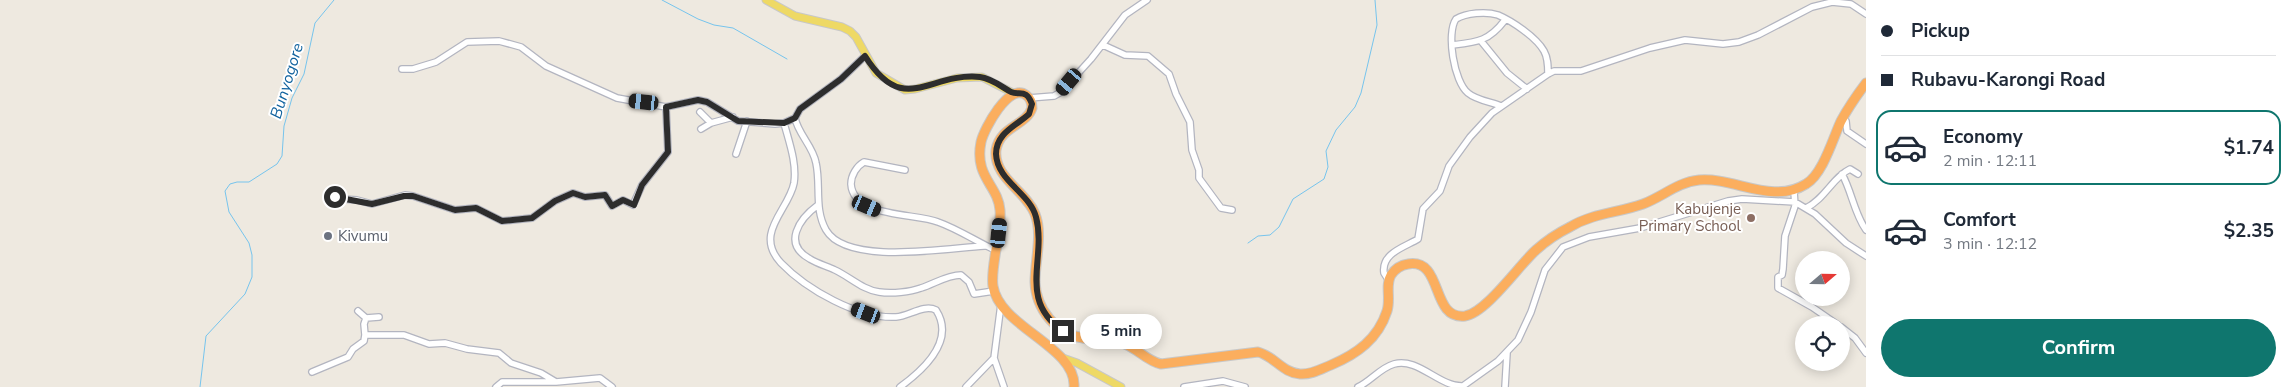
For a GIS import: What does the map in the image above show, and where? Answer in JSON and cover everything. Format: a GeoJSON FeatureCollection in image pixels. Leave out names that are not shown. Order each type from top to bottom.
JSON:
{"type":"FeatureCollection","features":[{"type":"Feature","properties":{"kind":"highway"},"geometry":{"type":"LineString","coordinates":[[1074,387],[1072,373],[1060,357],[1030,334],[1002,303],[994,291],[999,205],[982,171],[980,149],[989,124],[1005,100],[1013,93],[1022,92],[1028,98],[1032,104],[1031,111],[1004,133],[997,147],[997,159],[1002,172],[1030,205],[1036,216],[1038,235],[1037,296],[1046,314],[1063,331],[1081,338],[1115,341],[1161,364],[1258,352],[1270,356],[1292,372],[1308,374],[1356,354],[1366,344],[1387,312],[1391,274],[1401,266],[1409,264],[1421,265],[1432,274],[1446,308],[1454,314],[1464,316],[1473,313],[1484,305],[1538,248],[1569,227],[1588,217],[1636,206],[1682,184],[1699,180],[1719,181],[1777,192],[1794,190],[1814,177],[1842,119],[1866,84]]}},
{"type":"Feature","properties":{"kind":"main road"},"geometry":{"type":"LineString","coordinates":[[766,0],[795,16],[842,27],[850,32],[856,37],[876,73],[905,90],[957,78],[982,77],[1013,93]]}},
{"type":"Feature","properties":{"kind":"main road"},"geometry":{"type":"LineString","coordinates":[[1060,357],[1077,363],[1121,387]]}},
{"type":"Feature","properties":{"kind":"street"},"geometry":{"type":"LineString","coordinates":[[1028,98],[1058,94],[1103,45],[1125,15],[1147,0]]}},
{"type":"Feature","properties":{"kind":"street"},"geometry":{"type":"LineString","coordinates":[[1389,281],[1384,273],[1385,262],[1396,249],[1418,239],[1423,209],[1440,191],[1451,163],[1475,130],[1501,106],[1548,74],[1554,71],[1581,71],[1617,58],[1685,40],[1723,44],[1739,42],[1758,35],[1812,7],[1832,2],[1850,4],[1866,14]]}},
{"type":"Feature","properties":{"kind":"street"},"geometry":{"type":"LineString","coordinates":[[1501,106],[1469,94],[1455,71],[1453,24],[1459,16],[1494,14],[1505,20],[1541,46],[1547,58],[1548,74]]}},
{"type":"Feature","properties":{"kind":"street"},"geometry":{"type":"LineString","coordinates":[[1453,45],[1480,40],[1495,33],[1505,20]]}},
{"type":"Feature","properties":{"kind":"street"},"geometry":{"type":"LineString","coordinates":[[1480,40],[1507,73],[1527,89]]}},
{"type":"Feature","properties":{"kind":"street"},"geometry":{"type":"LineString","coordinates":[[402,69],[413,69],[436,62],[467,42],[499,41],[521,46],[546,66],[610,96],[666,107],[698,100],[707,102],[738,121],[784,123],[795,118],[800,109],[841,79],[865,56]]}},
{"type":"Feature","properties":{"kind":"street"},"geometry":{"type":"LineString","coordinates":[[1103,45],[1126,55],[1148,56],[1169,74],[1176,94],[1190,122],[1192,150],[1199,170],[1199,178],[1221,208],[1232,210]]}},
{"type":"Feature","properties":{"kind":"street"},"geometry":{"type":"LineString","coordinates":[[328,198],[357,200],[372,204],[398,197],[413,196],[455,210],[476,208],[502,221],[532,218],[555,201],[573,193],[585,197],[605,195],[612,206],[623,200],[634,205],[642,185],[668,152],[666,107]]}},
{"type":"Feature","properties":{"kind":"street"},"geometry":{"type":"LineString","coordinates":[[700,112],[711,123]]}},
{"type":"Feature","properties":{"kind":"street"},"geometry":{"type":"LineString","coordinates":[[701,129],[711,123],[733,117]]}},
{"type":"Feature","properties":{"kind":"street"},"geometry":{"type":"LineString","coordinates":[[795,118],[815,157],[818,205],[822,221],[830,236],[839,244],[856,250],[913,251],[984,246]]}},
{"type":"Feature","properties":{"kind":"street"},"geometry":{"type":"LineString","coordinates":[[1842,119],[1846,121],[1847,131],[1866,144]]}},
{"type":"Feature","properties":{"kind":"street"},"geometry":{"type":"LineString","coordinates":[[736,154],[747,121]]}},
{"type":"Feature","properties":{"kind":"street"},"geometry":{"type":"LineString","coordinates":[[784,123],[795,172],[788,201],[775,220],[772,230],[772,243],[779,261],[812,289],[866,313],[897,317],[929,308],[936,310],[939,314],[940,340],[934,355],[914,376],[900,387]]}},
{"type":"Feature","properties":{"kind":"street"},"geometry":{"type":"LineString","coordinates":[[905,170],[864,162],[856,168],[853,176],[853,192],[860,201],[877,210],[938,222],[997,251]]}},
{"type":"Feature","properties":{"kind":"street"},"geometry":{"type":"LineString","coordinates":[[1806,208],[1823,196],[1842,174],[1850,169],[1858,174]]}},
{"type":"Feature","properties":{"kind":"street"},"geometry":{"type":"LineString","coordinates":[[1842,174],[1848,185],[1852,203],[1866,230]]}},
{"type":"Feature","properties":{"kind":"street"},"geometry":{"type":"LineString","coordinates":[[1794,190],[1795,202],[1786,228],[1783,269],[1782,275],[1778,277],[1778,288],[1825,316]]}},
{"type":"Feature","properties":{"kind":"street"},"geometry":{"type":"LineString","coordinates":[[1358,387],[1388,366],[1401,363],[1417,368],[1450,385],[1463,386],[1507,353],[1518,340],[1527,321],[1545,270],[1557,252],[1568,244],[1588,237],[1640,228],[1673,216],[1737,199],[1795,202],[1827,223],[1846,243],[1866,256]]}},
{"type":"Feature","properties":{"kind":"street"},"geometry":{"type":"LineString","coordinates":[[818,205],[797,227],[795,240],[798,249],[809,259],[834,269],[858,284],[879,292],[902,291],[920,289],[934,282],[961,275],[967,278],[974,294],[994,291]]}},
{"type":"Feature","properties":{"kind":"street"},"geometry":{"type":"LineString","coordinates":[[1002,303],[994,358],[1004,387]]}},
{"type":"Feature","properties":{"kind":"street"},"geometry":{"type":"LineString","coordinates":[[358,311],[366,318],[379,316]]}},
{"type":"Feature","properties":{"kind":"street"},"geometry":{"type":"LineString","coordinates":[[312,372],[348,357],[353,349],[364,341],[366,318]]}},
{"type":"Feature","properties":{"kind":"street"},"geometry":{"type":"LineString","coordinates":[[1850,334],[1866,352]]}},
{"type":"Feature","properties":{"kind":"street"},"geometry":{"type":"LineString","coordinates":[[365,335],[404,335],[429,344],[445,343],[467,349],[499,353],[511,363],[541,373],[556,382]]}},
{"type":"Feature","properties":{"kind":"street"},"geometry":{"type":"LineString","coordinates":[[1505,387],[1507,353]]}},
{"type":"Feature","properties":{"kind":"street"},"geometry":{"type":"LineString","coordinates":[[966,387],[994,358]]}},
{"type":"Feature","properties":{"kind":"street"},"geometry":{"type":"LineString","coordinates":[[496,387],[502,382],[556,382],[600,378],[612,387]]}},
{"type":"Feature","properties":{"kind":"street"},"geometry":{"type":"LineString","coordinates":[[1184,387],[1223,381],[1246,387]]}},
{"type":"Feature","properties":{"kind":"waterway","name":"Bunyogore"},"geometry":{"type":"LineString","coordinates":[[200,387],[206,336],[245,294],[252,277],[252,255],[249,243],[229,212],[225,191],[230,184],[249,182],[277,164],[282,156],[284,126],[292,98],[304,74],[315,23],[334,0]]}},
{"type":"Feature","properties":{"kind":"waterway","name":"Bunyogore"},"geometry":{"type":"LineString","coordinates":[[662,0],[698,19],[714,25],[733,28],[787,59]]}},
{"type":"Feature","properties":{"kind":"waterway"},"geometry":{"type":"LineString","coordinates":[[1248,243],[1258,236],[1270,235],[1279,227],[1293,199],[1324,179],[1328,167],[1326,151],[1336,130],[1355,107],[1361,93],[1377,25],[1375,0]]}},
{"type":"Feature","properties":{"kind":"place","name":"Kabujenje Primary School"},"geometry":{"type":"Point","coordinates":[1751,218]}},
{"type":"Feature","properties":{"kind":"place","name":"Kivumu"},"geometry":{"type":"Point","coordinates":[328,236]}},
{"type":"Feature","properties":{"kind":"route"},"geometry":{"type":"LineString","coordinates":[[335,197],[372,204],[380,200],[413,196],[455,210],[476,208],[502,221],[532,218],[555,201],[573,193],[585,197],[605,195],[611,206],[623,200],[634,205],[642,185],[668,152],[666,107],[698,100],[715,105],[738,121],[784,123],[795,118],[800,109],[841,79],[865,56],[876,73],[895,86],[905,90],[957,78],[982,77],[1013,93],[1022,92],[1027,95],[1032,104],[1029,114],[1004,133],[996,153],[1002,172],[1030,205],[1036,216],[1038,235],[1037,296],[1046,314],[1063,331]]}}]}
